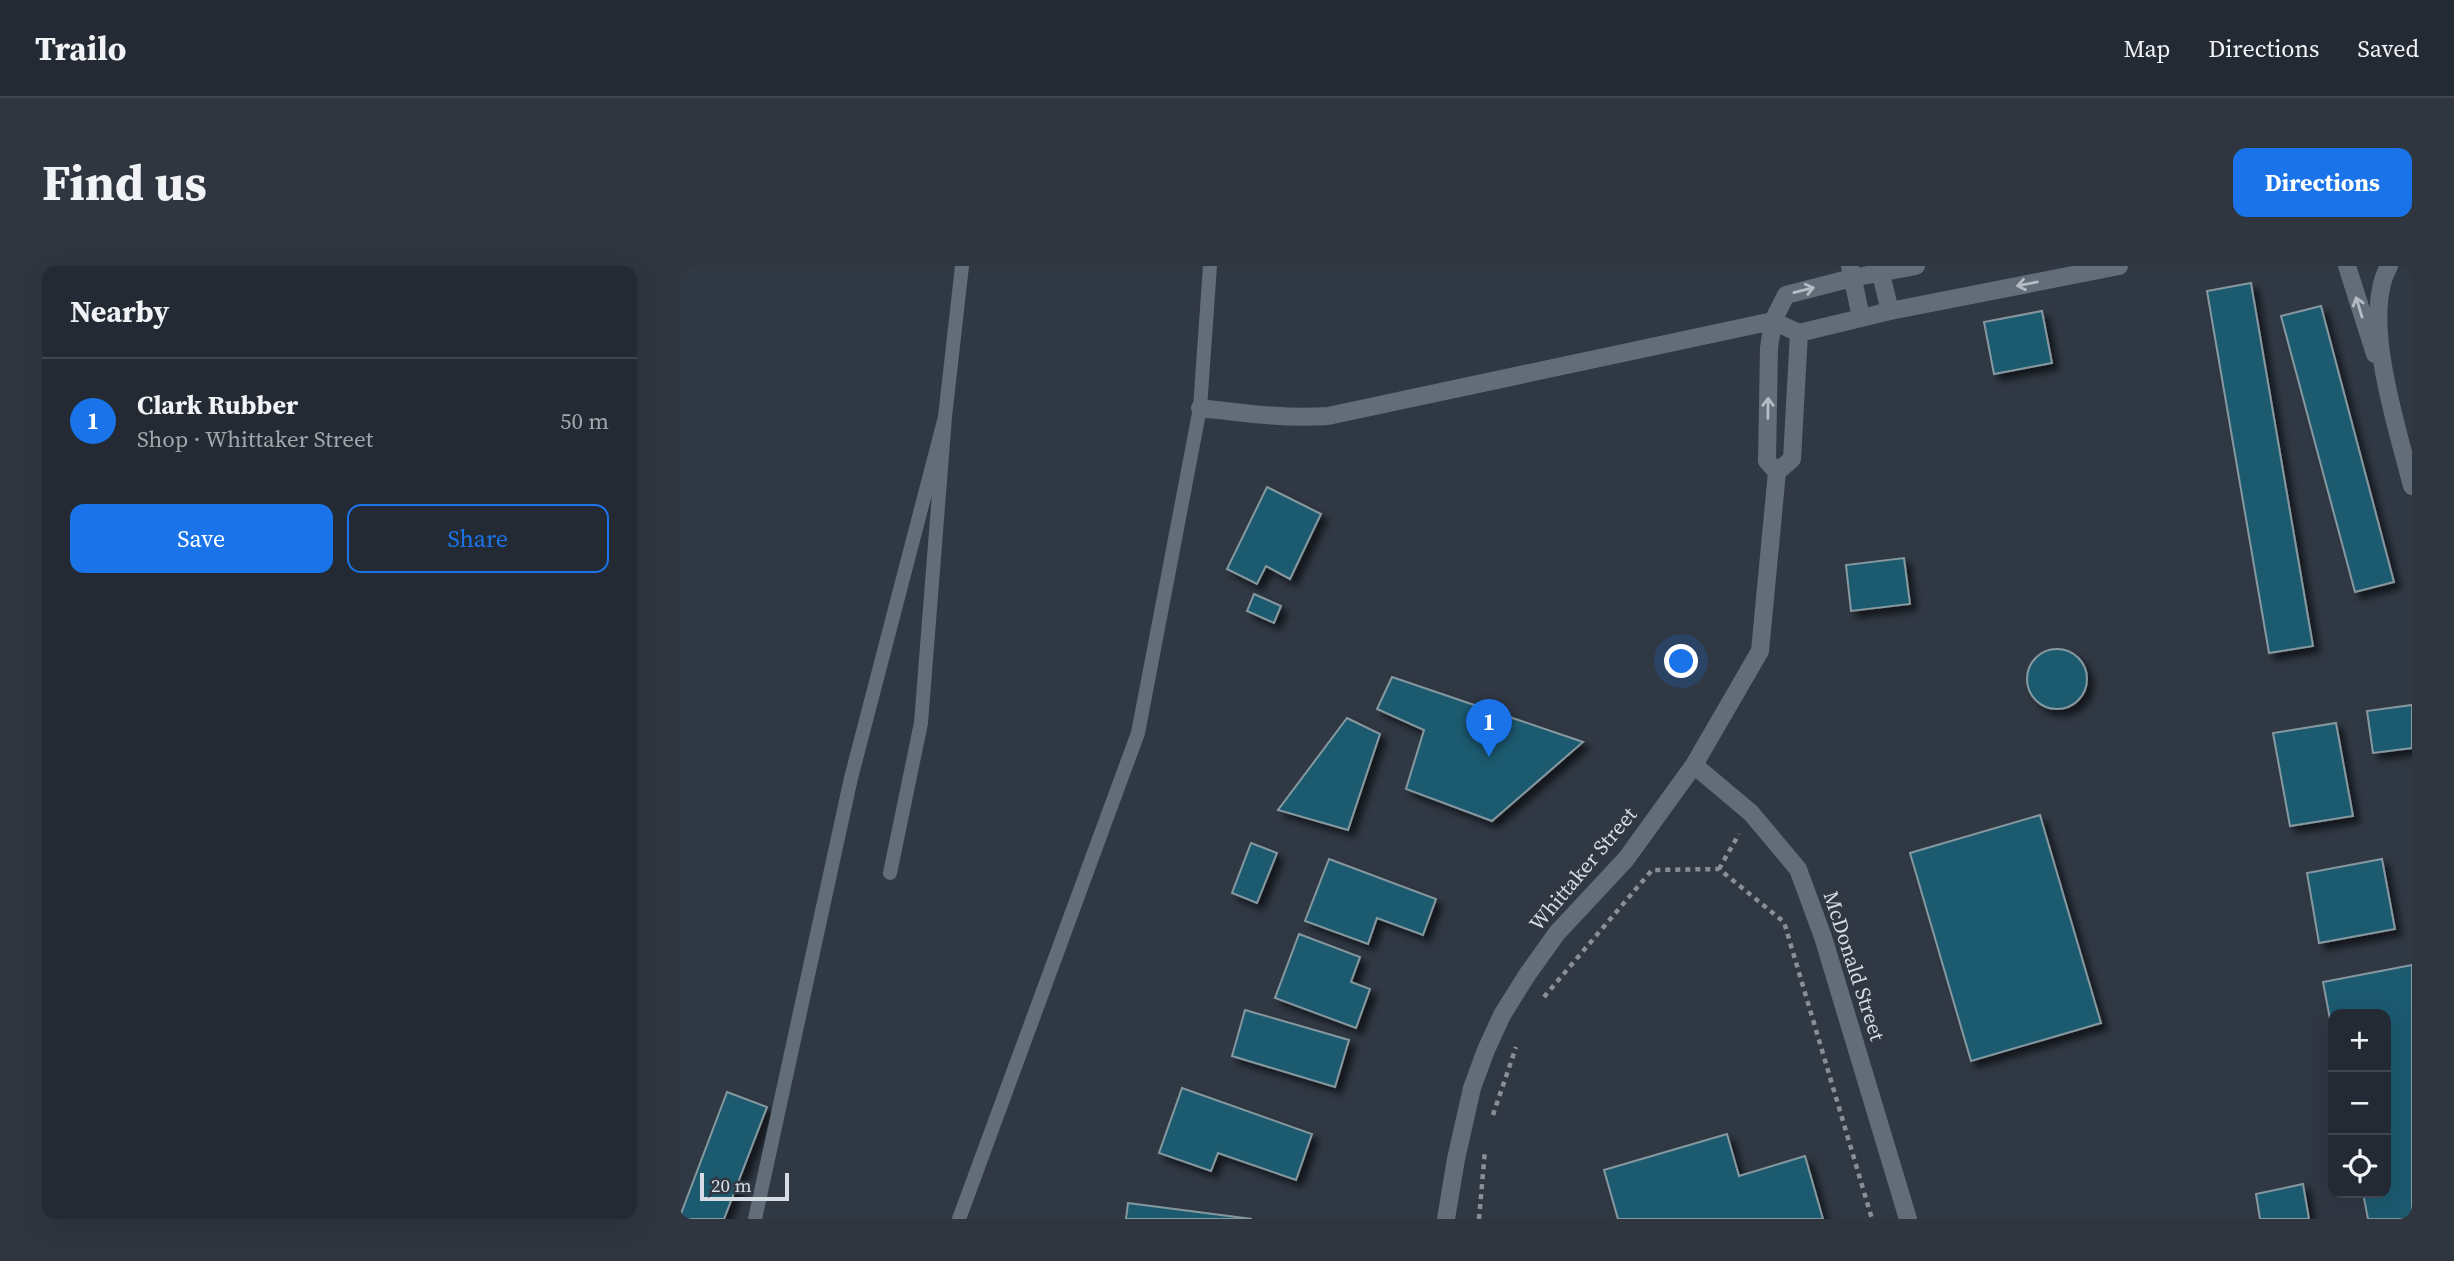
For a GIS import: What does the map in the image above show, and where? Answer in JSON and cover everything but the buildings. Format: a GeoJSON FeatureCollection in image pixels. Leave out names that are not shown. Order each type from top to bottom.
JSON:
{"type":"FeatureCollection","features":[{"type":"Feature","properties":{"kind":"street","name":"Whittaker Street"},"geometry":{"type":"LineString","coordinates":[[1777,472],[1767,461],[1769,348],[1773,321],[1786,295],[1851,272],[1916,266]]}},
{"type":"Feature","properties":{"kind":"street"},"geometry":{"type":"LineString","coordinates":[[1199,408],[1289,418],[1328,416],[1773,321],[1799,333],[1861,317],[2119,266]]}},
{"type":"Feature","properties":{"kind":"street"},"geometry":{"type":"LineString","coordinates":[[2347,266],[2370,342],[2390,394]]}},
{"type":"Feature","properties":{"kind":"street"},"geometry":{"type":"LineString","coordinates":[[2389,266],[2379,295],[2378,316],[2390,394],[2412,486]]}},
{"type":"Feature","properties":{"kind":"street"},"geometry":{"type":"LineString","coordinates":[[1880,269],[1890,311]]}},
{"type":"Feature","properties":{"kind":"street"},"geometry":{"type":"LineString","coordinates":[[1851,272],[1861,317]]}},
{"type":"Feature","properties":{"kind":"street","name":"Whittaker Street"},"geometry":{"type":"LineString","coordinates":[[1446,1219],[1472,1088],[1502,1015],[1557,933],[1626,859],[1693,765],[1760,651],[1777,472],[1792,459],[1799,333]]}},
{"type":"Feature","properties":{"kind":"street","name":"McDonald Street"},"geometry":{"type":"LineString","coordinates":[[1693,765],[1751,813],[1798,869],[1823,937],[1908,1219]]}},
{"type":"Feature","properties":{"kind":"lane"},"geometry":{"type":"LineString","coordinates":[[890,873],[921,723],[945,417],[962,266]]}},
{"type":"Feature","properties":{"kind":"lane"},"geometry":{"type":"LineString","coordinates":[[960,1219],[1137,733],[1199,408],[1210,266]]}},
{"type":"Feature","properties":{"kind":"lane"},"geometry":{"type":"LineString","coordinates":[[755,1219],[851,778],[945,417]]}},
{"type":"Feature","properties":{"kind":"path"},"geometry":{"type":"LineString","coordinates":[[1719,869],[1751,813]]}},
{"type":"Feature","properties":{"kind":"path"},"geometry":{"type":"LineString","coordinates":[[1536,1006],[1652,870],[1719,869],[1784,922],[1873,1219]]}},
{"type":"Feature","properties":{"kind":"path"},"geometry":{"type":"LineString","coordinates":[[1490,1121],[1518,1043]]}},
{"type":"Feature","properties":{"kind":"path"},"geometry":{"type":"LineString","coordinates":[[1479,1219],[1485,1146]]}},
{"type":"Feature","properties":{"kind":"place","name":"Clark Rubber"},"geometry":{"type":"Point","coordinates":[1489,757]}}]}
